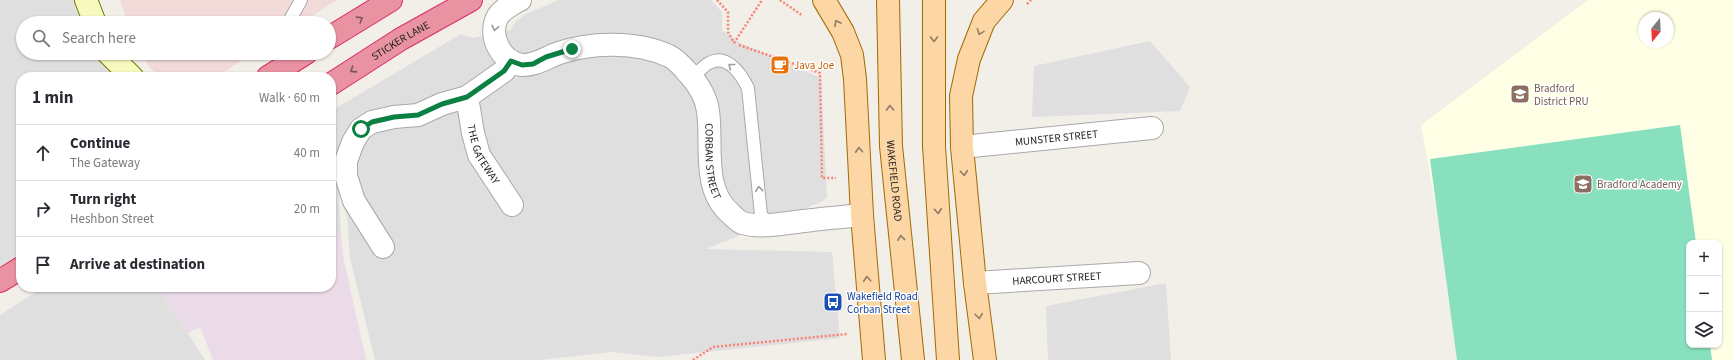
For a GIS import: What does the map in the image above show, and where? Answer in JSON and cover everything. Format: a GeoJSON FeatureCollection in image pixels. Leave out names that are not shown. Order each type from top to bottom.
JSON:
{"type":"FeatureCollection","features":[{"type":"Feature","properties":{"kind":"highway"},"geometry":{"type":"LineString","coordinates":[[336,34],[390,0]]}},
{"type":"Feature","properties":{"kind":"highway","name":"STICKER LANE"},"geometry":{"type":"LineString","coordinates":[[336,81],[401,39],[471,0]]}},
{"type":"Feature","properties":{"kind":"highway"},"geometry":{"type":"LineString","coordinates":[[274,72],[290,60]]}},
{"type":"Feature","properties":{"kind":"highway"},"geometry":{"type":"LineString","coordinates":[[0,281],[16,271]]}},
{"type":"Feature","properties":{"kind":"main road"},"geometry":{"type":"LineString","coordinates":[[824,0],[843,32],[852,55],[855,79],[862,215],[874,360]]}},
{"type":"Feature","properties":{"kind":"main road","name":"WAKEFIELD ROAD"},"geometry":{"type":"LineString","coordinates":[[888,0],[891,146],[913,360]]}},
{"type":"Feature","properties":{"kind":"main road"},"geometry":{"type":"LineString","coordinates":[[934,0],[934,146],[948,360]]}},
{"type":"Feature","properties":{"kind":"main road"},"geometry":{"type":"LineString","coordinates":[[984,360],[962,147],[961,96],[969,59],[984,21],[1002,0]]}},
{"type":"Feature","properties":{"kind":"street"},"geometry":{"type":"LineString","coordinates":[[86,0],[92,16]]}},
{"type":"Feature","properties":{"kind":"street"},"geometry":{"type":"LineString","coordinates":[[383,247],[354,201],[346,176],[346,161],[353,142],[361,129],[372,122],[394,117],[418,115],[442,104],[467,97],[504,71],[511,61],[499,49],[494,32],[498,16],[513,3],[520,0]]}},
{"type":"Feature","properties":{"kind":"street","name":"CORBAN STREET"},"geometry":{"type":"LineString","coordinates":[[511,61],[522,65],[533,64],[546,57],[572,49],[596,45],[633,47],[659,52],[670,56],[682,66],[703,94],[708,110],[711,172],[716,194],[726,210],[741,222],[761,226],[862,215]]}},
{"type":"Feature","properties":{"kind":"street"},"geometry":{"type":"LineString","coordinates":[[110,60],[113,72]]}},
{"type":"Feature","properties":{"kind":"street"},"geometry":{"type":"LineString","coordinates":[[115,60],[127,72]]}},
{"type":"Feature","properties":{"kind":"street","name":"THE GATEWAY"},"geometry":{"type":"LineString","coordinates":[[467,97],[473,133],[479,155],[512,205]]}},
{"type":"Feature","properties":{"kind":"street","name":"MUNSTER STREET"},"geometry":{"type":"LineString","coordinates":[[962,147],[1152,128]]}},
{"type":"Feature","properties":{"kind":"street","name":"HARCOURT STREET"},"geometry":{"type":"LineString","coordinates":[[975,283],[1139,273]]}},
{"type":"Feature","properties":{"kind":"lane"},"geometry":{"type":"LineString","coordinates":[[292,16],[301,0]]}},
{"type":"Feature","properties":{"kind":"lane"},"geometry":{"type":"LineString","coordinates":[[692,78],[709,63],[719,60],[728,62],[736,70],[748,88],[761,215],[770,225]]}},
{"type":"Feature","properties":{"kind":"path"},"geometry":{"type":"LineString","coordinates":[[717,0],[728,12],[728,32],[734,43],[820,73],[822,178],[839,178]]}},
{"type":"Feature","properties":{"kind":"path"},"geometry":{"type":"LineString","coordinates":[[734,43],[762,0]]}},
{"type":"Feature","properties":{"kind":"path"},"geometry":{"type":"LineString","coordinates":[[780,0],[808,19]]}},
{"type":"Feature","properties":{"kind":"path"},"geometry":{"type":"LineString","coordinates":[[694,360],[713,347],[872,332]]}},
{"type":"Feature","properties":{"kind":"shaded area"},"geometry":{"type":"Polygon","coordinates":[[[0,0],[86,0],[92,16],[16,16],[16,60],[110,60],[113,72],[16,72],[16,271],[0,281],[0,0]]]}},
{"type":"Feature","properties":{"kind":"shaded area"},"geometry":{"type":"Polygon","coordinates":[[[120,0],[337,0],[312,16],[126,16],[120,0]]]}},
{"type":"Feature","properties":{"kind":"shaded area"},"geometry":{"type":"Polygon","coordinates":[[[559,0],[711,0],[722,12],[722,30],[740,43],[821,78],[827,198],[821,202],[706,249],[832,252],[840,338],[658,357],[612,352],[540,360],[375,360],[350,258],[347,217],[338,184],[341,235],[336,236],[336,108],[461,34],[472,38],[511,30],[515,22],[526,14],[559,0]]]}},
{"type":"Feature","properties":{"kind":"shaded area","name":"Bradford Academy"},"geometry":{"type":"Polygon","coordinates":[[[1588,0],[1734,0],[1734,360],[1464,360],[1421,125],[1588,0]]]}},
{"type":"Feature","properties":{"kind":"shaded area"},"geometry":{"type":"Polygon","coordinates":[[[1150,41],[1190,87],[1180,111],[1032,117],[1034,66],[1150,41]]]}},
{"type":"Feature","properties":{"kind":"shaded area"},"geometry":{"type":"Polygon","coordinates":[[[145,60],[243,60],[224,72],[155,72],[145,60]]]}},
{"type":"Feature","properties":{"kind":"shaded area"},"geometry":{"type":"Polygon","coordinates":[[[341,235],[344,261],[366,360],[213,360],[200,327],[188,333],[161,292],[336,292],[336,236],[341,235]]]}},
{"type":"Feature","properties":{"kind":"shaded area"},"geometry":{"type":"Polygon","coordinates":[[[1166,283],[1171,360],[1048,360],[1046,306],[1166,283]]]}},
{"type":"Feature","properties":{"kind":"shaded area"},"geometry":{"type":"Polygon","coordinates":[[[36,292],[161,292],[205,360],[0,360],[0,315],[36,292]]]}},
{"type":"Feature","properties":{"kind":"green space","name":"Bradford Academy"},"geometry":{"type":"Polygon","coordinates":[[[1680,125],[1696,240],[1686,240],[1686,348],[1710,348],[1712,360],[1457,360],[1430,159],[1680,125]]]}},
{"type":"Feature","properties":{"kind":"place","name":"Java Joe"},"geometry":{"type":"Point","coordinates":[780,65]}},
{"type":"Feature","properties":{"kind":"place","name":"Bradford District PRU"},"geometry":{"type":"Point","coordinates":[1520,94]}},
{"type":"Feature","properties":{"kind":"place","name":"Bradford Academy"},"geometry":{"type":"Point","coordinates":[1583,184]}},
{"type":"Feature","properties":{"kind":"place","name":"Wakefield Road Corban Street"},"geometry":{"type":"Point","coordinates":[833,302]}},
{"type":"Feature","properties":{"kind":"route"},"geometry":{"type":"LineString","coordinates":[[361,129],[372,122],[394,117],[418,115],[442,104],[467,97],[504,71],[511,61],[522,65],[533,64],[546,57],[572,49]]}}]}
